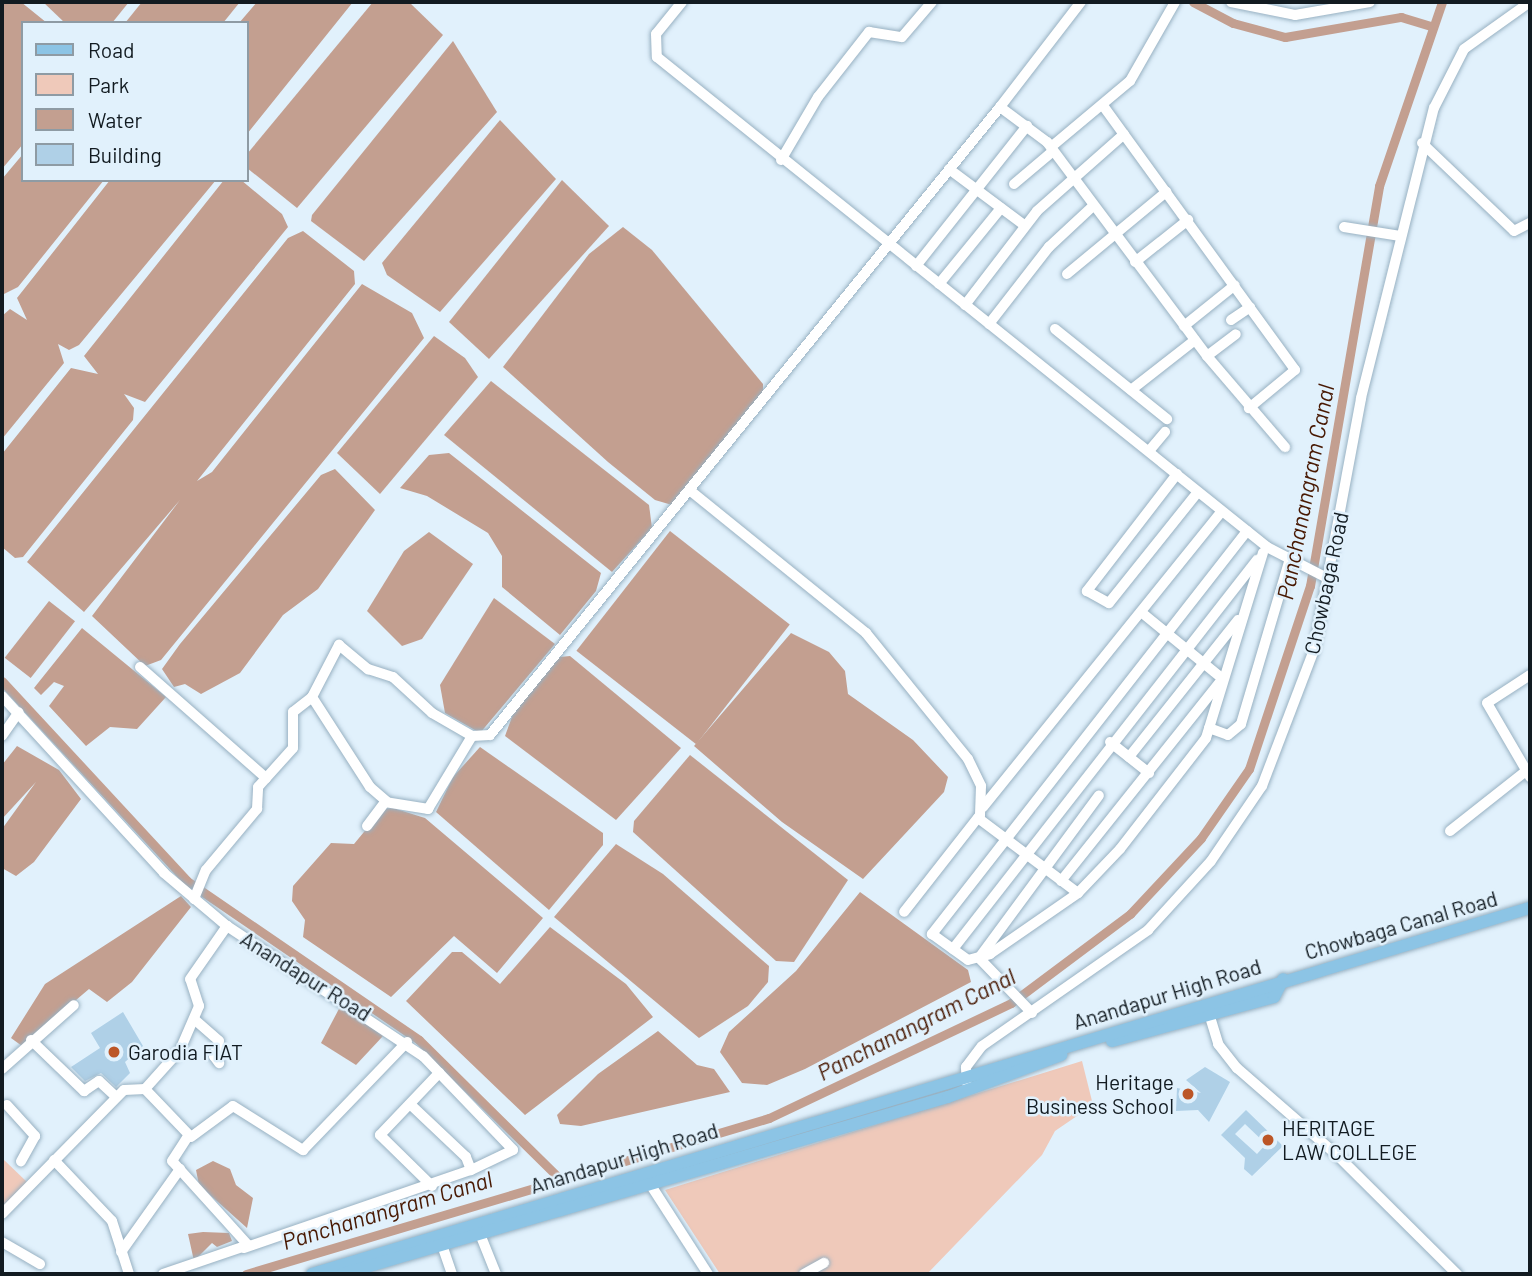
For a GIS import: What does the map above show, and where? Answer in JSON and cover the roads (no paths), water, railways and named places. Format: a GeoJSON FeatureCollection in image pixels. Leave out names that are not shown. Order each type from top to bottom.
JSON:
{"type":"FeatureCollection","features":[{"type":"Feature","properties":{"kind":"main road","name":"Chowbaga Canal Road"},"geometry":{"type":"LineString","coordinates":[[1283,979],[1530,908]]}},
{"type":"Feature","properties":{"kind":"main road","name":"Anandapur High Road"},"geometry":{"type":"LineString","coordinates":[[312,1274],[1283,979]]}},
{"type":"Feature","properties":{"kind":"main road","name":"Anandapur High Road"},"geometry":{"type":"LineString","coordinates":[[342,1274],[968,1089],[1082,1048],[1210,1017],[1274,998],[1283,979]]}},
{"type":"Feature","properties":{"kind":"street"},"geometry":{"type":"LineString","coordinates":[[682,2],[656,34],[657,57],[782,160],[1149,451],[1247,531],[1265,550],[1324,577]]}},
{"type":"Feature","properties":{"kind":"street"},"geometry":{"type":"LineString","coordinates":[[782,160],[818,97],[869,32],[902,37],[932,2]]}},
{"type":"Feature","properties":{"kind":"street"},"geometry":{"type":"LineString","coordinates":[[196,891],[257,808],[256,793],[266,778],[293,748],[293,712],[312,697],[340,645],[472,736],[485,738],[496,729],[692,492],[1081,2]]}},
{"type":"Feature","properties":{"kind":"street"},"geometry":{"type":"LineString","coordinates":[[1231,2],[1296,15],[1369,2]]}},
{"type":"Feature","properties":{"kind":"street","name":"Chowbaga Road"},"geometry":{"type":"LineString","coordinates":[[965,1075],[982,1046],[1148,930],[1232,833],[1262,786],[1293,713],[1422,143],[1464,49],[1530,2]]}},
{"type":"Feature","properties":{"kind":"street"},"geometry":{"type":"LineString","coordinates":[[1014,184],[1104,107],[1140,67],[1174,4]]}},
{"type":"Feature","properties":{"kind":"street"},"geometry":{"type":"LineString","coordinates":[[1000,107],[1027,126],[1052,149],[1207,356],[1249,408],[1286,447]]}},
{"type":"Feature","properties":{"kind":"street"},"geometry":{"type":"LineString","coordinates":[[1104,107],[1295,370],[1249,408]]}},
{"type":"Feature","properties":{"kind":"street"},"geometry":{"type":"LineString","coordinates":[[916,266],[1027,126]]}},
{"type":"Feature","properties":{"kind":"street"},"geometry":{"type":"LineString","coordinates":[[965,306],[1024,225],[1124,134]]}},
{"type":"Feature","properties":{"kind":"street"},"geometry":{"type":"LineString","coordinates":[[1422,143],[1514,231],[1530,223]]}},
{"type":"Feature","properties":{"kind":"street"},"geometry":{"type":"LineString","coordinates":[[949,169],[1024,225]]}},
{"type":"Feature","properties":{"kind":"street"},"geometry":{"type":"LineString","coordinates":[[1067,274],[1166,192]]}},
{"type":"Feature","properties":{"kind":"street"},"geometry":{"type":"LineString","coordinates":[[989,324],[1049,247],[1093,206]]}},
{"type":"Feature","properties":{"kind":"street"},"geometry":{"type":"LineString","coordinates":[[939,284],[1001,208]]}},
{"type":"Feature","properties":{"kind":"street"},"geometry":{"type":"LineString","coordinates":[[1135,262],[1188,220]]}},
{"type":"Feature","properties":{"kind":"street"},"geometry":{"type":"LineString","coordinates":[[1350,228],[1400,236]]}},
{"type":"Feature","properties":{"kind":"street"},"geometry":{"type":"LineString","coordinates":[[1184,326],[1235,285]]}},
{"type":"Feature","properties":{"kind":"street"},"geometry":{"type":"LineString","coordinates":[[1231,320],[1250,307]]}},
{"type":"Feature","properties":{"kind":"street"},"geometry":{"type":"LineString","coordinates":[[1055,328],[1167,419]]}},
{"type":"Feature","properties":{"kind":"street"},"geometry":{"type":"LineString","coordinates":[[1207,356],[1236,334]]}},
{"type":"Feature","properties":{"kind":"street"},"geometry":{"type":"LineString","coordinates":[[1132,390],[1195,340]]}},
{"type":"Feature","properties":{"kind":"street"},"geometry":{"type":"LineString","coordinates":[[1149,451],[1165,432]]}},
{"type":"Feature","properties":{"kind":"street"},"geometry":{"type":"LineString","coordinates":[[1177,474],[1087,591],[1109,603],[1198,492]]}},
{"type":"Feature","properties":{"kind":"street"},"geometry":{"type":"LineString","coordinates":[[692,492],[866,633],[947,727],[981,786],[981,812],[1005,838],[1078,893]]}},
{"type":"Feature","properties":{"kind":"street"},"geometry":{"type":"LineString","coordinates":[[904,912],[1222,511]]}},
{"type":"Feature","properties":{"kind":"street"},"geometry":{"type":"LineString","coordinates":[[1247,531],[932,934],[968,960],[979,958],[1078,893],[1120,849],[1209,729],[1242,615],[1265,550]]}},
{"type":"Feature","properties":{"kind":"street"},"geometry":{"type":"LineString","coordinates":[[953,950],[1023,852],[1265,550]]}},
{"type":"Feature","properties":{"kind":"street"},"geometry":{"type":"LineString","coordinates":[[1209,729],[1228,736],[1241,723],[1292,564]]}},
{"type":"Feature","properties":{"kind":"street"},"geometry":{"type":"LineString","coordinates":[[1141,612],[1224,677]]}},
{"type":"Feature","properties":{"kind":"street"},"geometry":{"type":"LineString","coordinates":[[1129,757],[1242,615]]}},
{"type":"Feature","properties":{"kind":"street"},"geometry":{"type":"LineString","coordinates":[[140,667],[266,778]]}},
{"type":"Feature","properties":{"kind":"street"},"geometry":{"type":"LineString","coordinates":[[1450,831],[1528,774],[1487,703],[1530,675]]}},
{"type":"Feature","properties":{"kind":"street"},"geometry":{"type":"LineString","coordinates":[[1061,881],[1224,677]]}},
{"type":"Feature","properties":{"kind":"street"},"geometry":{"type":"LineString","coordinates":[[2,696],[196,891],[227,926]]}},
{"type":"Feature","properties":{"kind":"street"},"geometry":{"type":"LineString","coordinates":[[312,697],[370,787],[387,802],[428,809],[472,736]]}},
{"type":"Feature","properties":{"kind":"street"},"geometry":{"type":"LineString","coordinates":[[2,736],[19,712]]}},
{"type":"Feature","properties":{"kind":"street"},"geometry":{"type":"LineString","coordinates":[[1111,742],[1149,773]]}},
{"type":"Feature","properties":{"kind":"street"},"geometry":{"type":"LineString","coordinates":[[979,958],[1042,868],[1098,795]]}},
{"type":"Feature","properties":{"kind":"street"},"geometry":{"type":"LineString","coordinates":[[367,826],[387,802]]}},
{"type":"Feature","properties":{"kind":"street","name":"Anandapur Road"},"geometry":{"type":"LineString","coordinates":[[116,1097],[145,1089],[175,1060],[194,1019],[198,1000],[190,979],[227,926],[407,1042],[513,1150],[432,1186],[163,1274]]}},
{"type":"Feature","properties":{"kind":"street"},"geometry":{"type":"LineString","coordinates":[[979,958],[1032,1013]]}},
{"type":"Feature","properties":{"kind":"street"},"geometry":{"type":"LineString","coordinates":[[1206,1003],[1218,1044],[1237,1069],[1338,1156],[1457,1274]]}},
{"type":"Feature","properties":{"kind":"street"},"geometry":{"type":"LineString","coordinates":[[2,1069],[31,1040],[74,1005]]}},
{"type":"Feature","properties":{"kind":"street"},"geometry":{"type":"LineString","coordinates":[[194,1019],[219,1041],[214,1056],[219,1063]]}},
{"type":"Feature","properties":{"kind":"street"},"geometry":{"type":"LineString","coordinates":[[2,1214],[116,1097],[99,1081],[84,1091],[31,1040]]}},
{"type":"Feature","properties":{"kind":"street"},"geometry":{"type":"LineString","coordinates":[[145,1089],[188,1136],[197,1137],[208,1121],[233,1106],[303,1150],[407,1042]]}},
{"type":"Feature","properties":{"kind":"street"},"geometry":{"type":"LineString","coordinates":[[432,1186],[380,1135],[439,1073]]}},
{"type":"Feature","properties":{"kind":"street"},"geometry":{"type":"LineString","coordinates":[[965,1075],[968,1089]]}},
{"type":"Feature","properties":{"kind":"street"},"geometry":{"type":"LineString","coordinates":[[410,1104],[466,1157],[471,1170]]}},
{"type":"Feature","properties":{"kind":"street"},"geometry":{"type":"LineString","coordinates":[[3,1105],[35,1136],[21,1161]]}},
{"type":"Feature","properties":{"kind":"street"},"geometry":{"type":"LineString","coordinates":[[188,1136],[170,1157],[247,1239],[244,1248]]}},
{"type":"Feature","properties":{"kind":"street"},"geometry":{"type":"LineString","coordinates":[[54,1160],[112,1221],[120,1254],[129,1274]]}},
{"type":"Feature","properties":{"kind":"street"},"geometry":{"type":"LineString","coordinates":[[120,1254],[180,1169]]}},
{"type":"Feature","properties":{"kind":"street"},"geometry":{"type":"LineString","coordinates":[[650,1184],[708,1274]]}},
{"type":"Feature","properties":{"kind":"street"},"geometry":{"type":"LineString","coordinates":[[480,1234],[496,1274]]}},
{"type":"Feature","properties":{"kind":"street"},"geometry":{"type":"LineString","coordinates":[[2,1242],[40,1264]]}},
{"type":"Feature","properties":{"kind":"street"},"geometry":{"type":"LineString","coordinates":[[442,1245],[452,1274]]}},
{"type":"Feature","properties":{"kind":"street"},"geometry":{"type":"LineString","coordinates":[[804,1274],[824,1263]]}},
{"type":"Feature","properties":{"kind":"water"},"geometry":{"type":"Polygon","coordinates":[[[2,2],[21,2],[45,21],[21,21],[21,146],[2,169],[2,2]]]}},
{"type":"Feature","properties":{"kind":"water"},"geometry":{"type":"Polygon","coordinates":[[[43,2],[129,2],[114,21],[63,21],[43,2]]]}},
{"type":"Feature","properties":{"kind":"water"},"geometry":{"type":"Polygon","coordinates":[[[142,2],[240,2],[225,21],[127,21],[142,2]]]}},
{"type":"Feature","properties":{"kind":"water"},"geometry":{"type":"Polygon","coordinates":[[[257,2],[353,2],[248,133],[248,21],[241,21],[257,2]]]}},
{"type":"Feature","properties":{"kind":"water"},"geometry":{"type":"Polygon","coordinates":[[[373,2],[409,2],[443,35],[297,208],[248,169],[248,153],[373,2]]]}},
{"type":"Feature","properties":{"kind":"water"},"geometry":{"type":"Polygon","coordinates":[[[453,41],[497,112],[364,261],[311,221],[312,215],[453,41]]]}},
{"type":"Feature","properties":{"kind":"water"},"geometry":{"type":"Polygon","coordinates":[[[500,120],[556,179],[440,312],[387,275],[382,263],[500,120]]]}},
{"type":"Feature","properties":{"kind":"water"},"geometry":{"type":"Polygon","coordinates":[[[21,156],[21,182],[102,182],[18,287],[2,295],[2,179],[21,156]]]}},
{"type":"Feature","properties":{"kind":"water"},"geometry":{"type":"Polygon","coordinates":[[[562,180],[609,226],[489,359],[449,322],[562,180]]]}},
{"type":"Feature","properties":{"kind":"water"},"geometry":{"type":"Polygon","coordinates":[[[108,182],[214,182],[79,345],[69,350],[58,344],[64,363],[2,439],[2,316],[10,309],[27,320],[17,298],[108,182]]]}},
{"type":"Feature","properties":{"kind":"water"},"geometry":{"type":"Polygon","coordinates":[[[222,182],[243,182],[282,214],[288,227],[145,402],[124,394],[134,408],[133,420],[23,557],[15,558],[2,547],[2,454],[71,368],[98,374],[84,356],[222,182]]]}},
{"type":"Feature","properties":{"kind":"water"},"geometry":{"type":"Polygon","coordinates":[[[623,227],[652,250],[763,384],[763,393],[672,505],[655,500],[608,462],[503,367],[589,254],[623,227]]]}},
{"type":"Feature","properties":{"kind":"water"},"geometry":{"type":"Polygon","coordinates":[[[303,231],[354,271],[355,284],[197,481],[212,472],[362,284],[412,313],[424,338],[161,660],[145,666],[92,616],[180,500],[84,612],[27,562],[288,238],[303,231]]]}},
{"type":"Feature","properties":{"kind":"water"},"geometry":{"type":"Polygon","coordinates":[[[434,336],[465,358],[478,377],[380,494],[337,453],[434,336]]]}},
{"type":"Feature","properties":{"kind":"water"},"geometry":{"type":"Polygon","coordinates":[[[491,381],[649,505],[652,528],[612,572],[444,435],[491,381]]]}},
{"type":"Feature","properties":{"kind":"water"},"geometry":{"type":"Polygon","coordinates":[[[449,453],[601,573],[596,591],[560,635],[502,587],[502,556],[488,533],[427,496],[400,488],[429,455],[449,453]]]}},
{"type":"Feature","properties":{"kind":"water"},"geometry":{"type":"Polygon","coordinates":[[[335,469],[375,510],[318,589],[283,615],[240,673],[201,694],[185,684],[174,687],[162,669],[180,644],[321,475],[335,469]]]}},
{"type":"Feature","properties":{"kind":"water"},"geometry":{"type":"Polygon","coordinates":[[[670,531],[790,625],[696,744],[576,651],[670,531]]]}},
{"type":"Feature","properties":{"kind":"water"},"geometry":{"type":"Polygon","coordinates":[[[429,532],[473,564],[422,639],[402,646],[367,611],[404,551],[429,532]]]}},
{"type":"Feature","properties":{"kind":"water"},"geometry":{"type":"Polygon","coordinates":[[[494,598],[555,644],[480,733],[445,713],[440,685],[494,598]]]}},
{"type":"Feature","properties":{"kind":"water"},"geometry":{"type":"Polygon","coordinates":[[[49,601],[75,621],[31,678],[5,658],[49,601]]]}},
{"type":"Feature","properties":{"kind":"water"},"geometry":{"type":"Polygon","coordinates":[[[82,628],[166,697],[137,729],[110,727],[86,746],[49,706],[64,686],[54,682],[41,695],[34,688],[82,628]]]}},
{"type":"Feature","properties":{"kind":"water"},"geometry":{"type":"Polygon","coordinates":[[[791,633],[829,652],[845,671],[848,694],[913,740],[948,777],[944,792],[863,879],[782,822],[694,746],[791,633]]]}},
{"type":"Feature","properties":{"kind":"water"},"geometry":{"type":"Polygon","coordinates":[[[570,656],[681,748],[616,820],[505,736],[516,706],[560,657],[570,656]]]}},
{"type":"Feature","properties":{"kind":"water"},"geometry":{"type":"Polygon","coordinates":[[[17,746],[59,770],[81,799],[34,862],[16,876],[2,868],[2,829],[36,782],[2,819],[2,765],[17,746]]]}},
{"type":"Feature","properties":{"kind":"water"},"geometry":{"type":"Polygon","coordinates":[[[480,747],[603,833],[603,845],[549,910],[436,812],[453,777],[480,747]]]}},
{"type":"Feature","properties":{"kind":"water"},"geometry":{"type":"Polygon","coordinates":[[[690,755],[848,880],[794,962],[776,961],[633,832],[634,821],[690,755]]]}},
{"type":"Feature","properties":{"kind":"water"},"geometry":{"type":"Polygon","coordinates":[[[393,808],[425,818],[543,918],[497,973],[454,936],[391,997],[303,937],[305,920],[292,901],[293,886],[331,843],[354,844],[383,809],[393,808]]]}},
{"type":"Feature","properties":{"kind":"water"},"geometry":{"type":"Polygon","coordinates":[[[616,844],[663,874],[769,966],[768,982],[748,1006],[699,1038],[554,917],[616,844]]]}},
{"type":"Feature","properties":{"kind":"water"},"geometry":{"type":"Polygon","coordinates":[[[860,892],[968,970],[971,982],[805,1069],[767,1085],[742,1083],[720,1052],[729,1032],[796,971],[860,892]]]}},
{"type":"Feature","properties":{"kind":"water"},"geometry":{"type":"Polygon","coordinates":[[[181,896],[191,907],[132,982],[107,1002],[89,989],[22,1046],[11,1038],[45,984],[181,896]]]}},
{"type":"Feature","properties":{"kind":"water"},"geometry":{"type":"Polygon","coordinates":[[[550,927],[626,984],[653,1017],[525,1115],[406,1001],[452,952],[462,952],[500,984],[550,927]]]}},
{"type":"Feature","properties":{"kind":"water"},"geometry":{"type":"Polygon","coordinates":[[[341,1005],[383,1036],[356,1065],[321,1043],[341,1005]]]}},
{"type":"Feature","properties":{"kind":"water"},"geometry":{"type":"Polygon","coordinates":[[[658,1031],[697,1065],[714,1069],[730,1092],[581,1126],[560,1124],[557,1115],[598,1074],[658,1031]]]}},
{"type":"Feature","properties":{"kind":"water"},"geometry":{"type":"Polygon","coordinates":[[[213,1161],[230,1169],[236,1185],[253,1198],[247,1228],[199,1185],[196,1170],[213,1161]]]}},
{"type":"Feature","properties":{"kind":"water"},"geometry":{"type":"Polygon","coordinates":[[[229,1233],[232,1241],[217,1247],[212,1243],[194,1261],[188,1234],[229,1233]]]}},
{"type":"Feature","properties":{"kind":"waterway"},"geometry":{"type":"LineString","coordinates":[[1193,2],[1233,23],[1285,37],[1401,17],[1431,26]]}},
{"type":"Feature","properties":{"kind":"waterway","name":"Panchanangram Canal"},"geometry":{"type":"LineString","coordinates":[[246,1274],[769,1118],[1011,1003],[1130,914],[1201,838],[1249,769],[1310,586],[1379,186],[1442,2]]}},
{"type":"Feature","properties":{"kind":"waterway"},"geometry":{"type":"LineString","coordinates":[[2,681],[187,881],[419,1040],[558,1177]]}},
{"type":"Feature","properties":{"kind":"place","name":"Garodia FIAT"},"geometry":{"type":"Point","coordinates":[114,1052]}},
{"type":"Feature","properties":{"kind":"place","name":"Heritage Business School"},"geometry":{"type":"Point","coordinates":[1188,1094]}},
{"type":"Feature","properties":{"kind":"place","name":"HERITAGE LAW COLLEGE"},"geometry":{"type":"Point","coordinates":[1268,1140]}}]}
